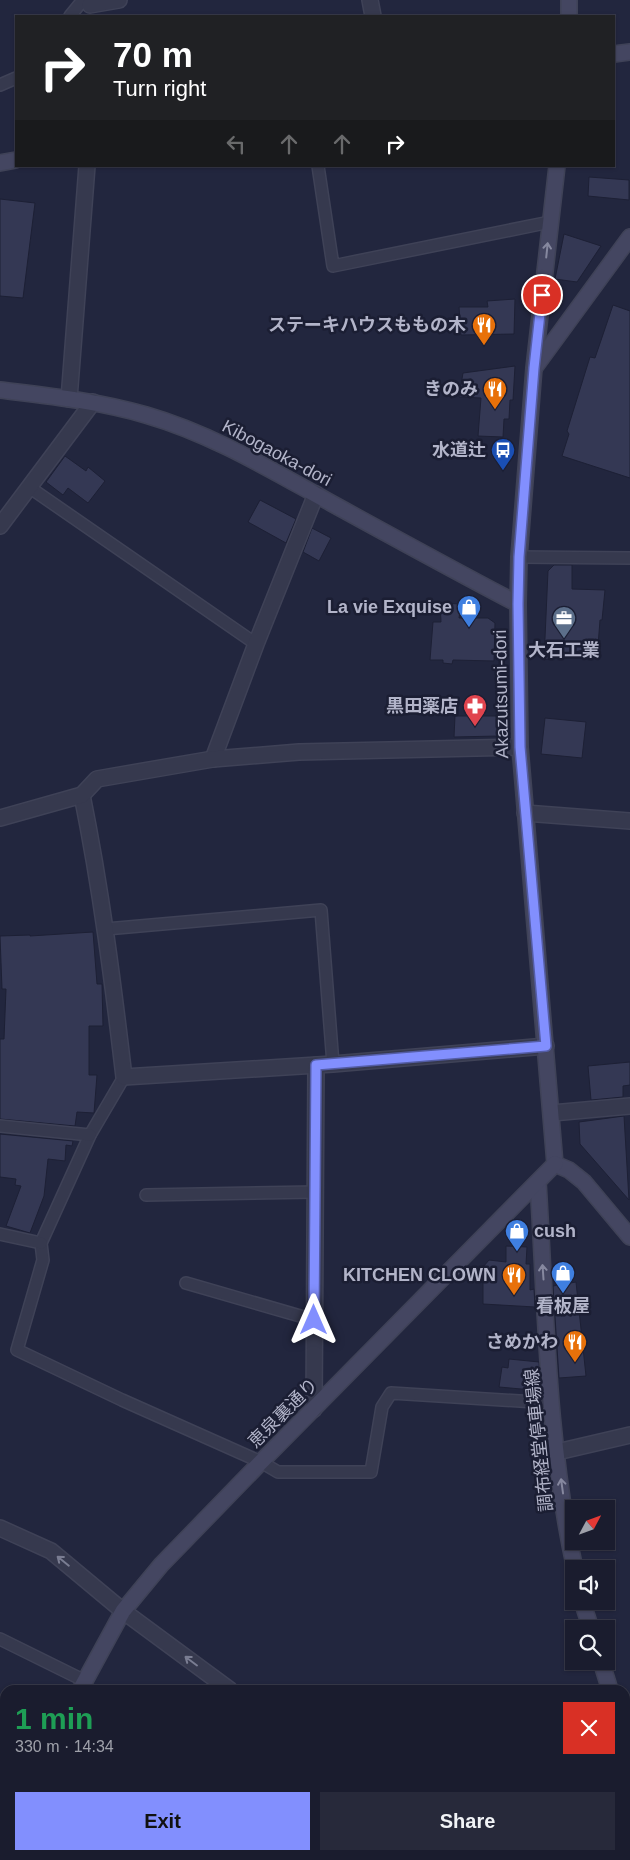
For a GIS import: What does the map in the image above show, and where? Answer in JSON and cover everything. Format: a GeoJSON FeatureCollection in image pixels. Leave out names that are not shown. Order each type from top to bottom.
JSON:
{"type":"FeatureCollection","features":[{"type":"Feature","properties":{"kind":"main road"},"geometry":{"type":"LineString","coordinates":[[569,0],[570,15]]}},
{"type":"Feature","properties":{"kind":"main road"},"geometry":{"type":"LineString","coordinates":[[615,54],[630,52]]}},
{"type":"Feature","properties":{"kind":"main road"},"geometry":{"type":"LineString","coordinates":[[0,163],[15,160]]}},
{"type":"Feature","properties":{"kind":"main road"},"geometry":{"type":"LineString","coordinates":[[534,368],[557,167]]}},
{"type":"Feature","properties":{"kind":"main road"},"geometry":{"type":"LineString","coordinates":[[534,368],[629,242]]}},
{"type":"Feature","properties":{"kind":"main road","name":"Akazutsumi-dori"},"geometry":{"type":"LineString","coordinates":[[534,368],[519,557],[520,747],[555,1164]]}},
{"type":"Feature","properties":{"kind":"main road","name":"Kibogaoka-dori"},"geometry":{"type":"LineString","coordinates":[[0,390],[93,402],[146,415],[188,430],[253,460],[518,604]]}},
{"type":"Feature","properties":{"kind":"main road"},"geometry":{"type":"LineString","coordinates":[[538,1182],[555,1164],[569,1170],[584,1182],[630,1237]]}},
{"type":"Feature","properties":{"kind":"main road","name":"調布経堂停車場線"},"geometry":{"type":"LineString","coordinates":[[538,1182],[551,1403],[556,1452],[574,1560]]}},
{"type":"Feature","properties":{"kind":"main road","name":"恵泉裏通り"},"geometry":{"type":"LineString","coordinates":[[82,1685],[123,1611],[161,1566],[261,1462],[538,1182]]}},
{"type":"Feature","properties":{"kind":"main road"},"geometry":{"type":"LineString","coordinates":[[604,1670],[608,1685]]}},
{"type":"Feature","properties":{"kind":"street"},"geometry":{"type":"LineString","coordinates":[[88,5],[118,0]]}},
{"type":"Feature","properties":{"kind":"street"},"geometry":{"type":"LineString","coordinates":[[370,0],[373,15]]}},
{"type":"Feature","properties":{"kind":"street"},"geometry":{"type":"LineString","coordinates":[[69,399],[87,167]]}},
{"type":"Feature","properties":{"kind":"street"},"geometry":{"type":"LineString","coordinates":[[0,526],[93,402]]}},
{"type":"Feature","properties":{"kind":"street"},"geometry":{"type":"LineString","coordinates":[[213,759],[256,644],[316,494]]}},
{"type":"Feature","properties":{"kind":"street"},"geometry":{"type":"LineString","coordinates":[[0,818],[82,795],[97,779],[213,759],[298,752],[520,747]]}},
{"type":"Feature","properties":{"kind":"street"},"geometry":{"type":"LineString","coordinates":[[82,795],[106,929],[124,1077],[333,1064],[546,1046]]}},
{"type":"Feature","properties":{"kind":"street"},"geometry":{"type":"LineString","coordinates":[[525,814],[630,821]]}},
{"type":"Feature","properties":{"kind":"street"},"geometry":{"type":"LineString","coordinates":[[314,1409],[316,1065]]}},
{"type":"Feature","properties":{"kind":"street"},"geometry":{"type":"LineString","coordinates":[[552,1113],[630,1106]]}},
{"type":"Feature","properties":{"kind":"street"},"geometry":{"type":"LineString","coordinates":[[556,1452],[630,1435]]}},
{"type":"Feature","properties":{"kind":"street"},"geometry":{"type":"LineString","coordinates":[[0,1528],[51,1551],[123,1611],[223,1685]]}},
{"type":"Feature","properties":{"kind":"lane"},"geometry":{"type":"LineString","coordinates":[[72,15],[88,5]]}},
{"type":"Feature","properties":{"kind":"lane"},"geometry":{"type":"LineString","coordinates":[[0,85],[15,78]]}},
{"type":"Feature","properties":{"kind":"lane"},"geometry":{"type":"LineString","coordinates":[[318,167],[332,266],[550,222]]}},
{"type":"Feature","properties":{"kind":"lane"},"geometry":{"type":"LineString","coordinates":[[29,487],[256,644]]}},
{"type":"Feature","properties":{"kind":"lane"},"geometry":{"type":"LineString","coordinates":[[519,557],[630,558]]}},
{"type":"Feature","properties":{"kind":"lane"},"geometry":{"type":"LineString","coordinates":[[106,929],[322,910],[333,1064]]}},
{"type":"Feature","properties":{"kind":"lane"},"geometry":{"type":"LineString","coordinates":[[124,1077],[90,1135],[41,1243],[43,1260],[17,1350],[122,1400],[261,1462],[278,1472],[371,1472],[382,1407],[391,1393],[551,1403]]}},
{"type":"Feature","properties":{"kind":"lane"},"geometry":{"type":"LineString","coordinates":[[0,1126],[90,1135]]}},
{"type":"Feature","properties":{"kind":"lane"},"geometry":{"type":"LineString","coordinates":[[146,1196],[315,1192]]}},
{"type":"Feature","properties":{"kind":"lane"},"geometry":{"type":"LineString","coordinates":[[0,1234],[41,1243]]}},
{"type":"Feature","properties":{"kind":"lane"},"geometry":{"type":"LineString","coordinates":[[186,1283],[314,1320]]}},
{"type":"Feature","properties":{"kind":"lane"},"geometry":{"type":"LineString","coordinates":[[0,1639],[82,1685]]}},
{"type":"Feature","properties":{"kind":"building"},"geometry":{"type":"Polygon","coordinates":[[[589,177],[629,180],[629,200],[588,196],[589,177]]]}},
{"type":"Feature","properties":{"kind":"building"},"geometry":{"type":"Polygon","coordinates":[[[0,199],[35,203],[23,298],[0,296],[0,199]]]}},
{"type":"Feature","properties":{"kind":"building"},"geometry":{"type":"Polygon","coordinates":[[[564,234],[601,246],[577,282],[555,279],[564,234]]]}},
{"type":"Feature","properties":{"kind":"building"},"geometry":{"type":"Polygon","coordinates":[[[515,299],[514,334],[461,335],[459,307],[488,307],[487,301],[515,299]]]}},
{"type":"Feature","properties":{"kind":"building"},"geometry":{"type":"Polygon","coordinates":[[[613,305],[630,311],[630,478],[562,456],[569,434],[567,431],[590,357],[595,358],[613,305]]]}},
{"type":"Feature","properties":{"kind":"building"},"geometry":{"type":"Polygon","coordinates":[[[515,366],[513,400],[510,400],[509,419],[504,419],[503,437],[478,436],[481,398],[459,397],[463,373],[515,366]]]}},
{"type":"Feature","properties":{"kind":"building"},"geometry":{"type":"Polygon","coordinates":[[[65,456],[86,471],[88,467],[105,481],[88,503],[68,488],[63,495],[46,482],[65,456]]]}},
{"type":"Feature","properties":{"kind":"building"},"geometry":{"type":"Polygon","coordinates":[[[260,500],[296,519],[286,543],[248,522],[260,500]]]}},
{"type":"Feature","properties":{"kind":"building"},"geometry":{"type":"Polygon","coordinates":[[[312,528],[331,538],[319,561],[303,552],[312,528]]]}},
{"type":"Feature","properties":{"kind":"building"},"geometry":{"type":"Polygon","coordinates":[[[554,565],[572,565],[572,589],[605,590],[602,620],[600,620],[598,646],[544,660],[548,571],[554,565]]]}},
{"type":"Feature","properties":{"kind":"building"},"geometry":{"type":"Polygon","coordinates":[[[440,603],[461,604],[459,618],[488,618],[495,623],[494,661],[453,660],[452,664],[443,663],[443,660],[430,660],[433,622],[441,622],[440,603]]]}},
{"type":"Feature","properties":{"kind":"building"},"geometry":{"type":"Polygon","coordinates":[[[455,716],[497,716],[498,736],[454,737],[455,716]]]}},
{"type":"Feature","properties":{"kind":"building"},"geometry":{"type":"Polygon","coordinates":[[[545,718],[586,722],[582,758],[541,754],[545,718]]]}},
{"type":"Feature","properties":{"kind":"building"},"geometry":{"type":"Polygon","coordinates":[[[93,932],[97,984],[102,984],[103,1026],[89,1026],[89,1075],[97,1075],[94,1113],[77,1112],[75,1126],[0,1119],[0,1039],[4,1039],[6,989],[2,989],[0,936],[93,932]]]}},
{"type":"Feature","properties":{"kind":"building"},"geometry":{"type":"Polygon","coordinates":[[[630,1062],[630,1085],[623,1086],[623,1097],[591,1100],[588,1066],[630,1062]]]}},
{"type":"Feature","properties":{"kind":"building"},"geometry":{"type":"Polygon","coordinates":[[[624,1116],[629,1200],[580,1144],[579,1122],[624,1116]]]}},
{"type":"Feature","properties":{"kind":"building"},"geometry":{"type":"Polygon","coordinates":[[[0,1134],[73,1141],[72,1146],[66,1145],[65,1161],[48,1159],[44,1196],[30,1233],[6,1226],[21,1186],[15,1185],[16,1179],[0,1177],[0,1134]]]}},
{"type":"Feature","properties":{"kind":"building"},"geometry":{"type":"Polygon","coordinates":[[[506,1246],[527,1247],[526,1264],[530,1264],[530,1290],[534,1289],[535,1307],[483,1304],[483,1267],[489,1260],[506,1262],[506,1246]]]}},
{"type":"Feature","properties":{"kind":"building"},"geometry":{"type":"Polygon","coordinates":[[[576,1282],[586,1376],[559,1378],[553,1286],[576,1282]]]}},
{"type":"Feature","properties":{"kind":"building"},"geometry":{"type":"Polygon","coordinates":[[[509,1359],[539,1362],[540,1380],[533,1381],[532,1390],[499,1387],[502,1367],[508,1368],[509,1359]]]}},
{"type":"Feature","properties":{"kind":"place","name":"ステーキハウスももの木"},"geometry":{"type":"Point","coordinates":[484,346]}},
{"type":"Feature","properties":{"kind":"place","name":"きのみ"},"geometry":{"type":"Point","coordinates":[495,410]}},
{"type":"Feature","properties":{"kind":"place","name":"水道辻"},"geometry":{"type":"Point","coordinates":[503,471]}},
{"type":"Feature","properties":{"kind":"place","name":"La vie Exquise"},"geometry":{"type":"Point","coordinates":[469,628]}},
{"type":"Feature","properties":{"kind":"place","name":"大石工業"},"geometry":{"type":"Point","coordinates":[564,639]}},
{"type":"Feature","properties":{"kind":"place","name":"黒田薬店"},"geometry":{"type":"Point","coordinates":[475,727]}},
{"type":"Feature","properties":{"kind":"place","name":"cush"},"geometry":{"type":"Point","coordinates":[517,1252]}},
{"type":"Feature","properties":{"kind":"place","name":"看板屋"},"geometry":{"type":"Point","coordinates":[563,1294]}},
{"type":"Feature","properties":{"kind":"place","name":"KITCHEN CLOWN"},"geometry":{"type":"Point","coordinates":[514,1296]}},
{"type":"Feature","properties":{"kind":"place","name":"さめかわ"},"geometry":{"type":"Point","coordinates":[575,1363]}},
{"type":"Feature","properties":{"kind":"route"},"geometry":{"type":"LineString","coordinates":[[314,1320],[316,1065],[546,1046],[520,747],[518,604],[519,557],[534,368],[542,295]]}}]}
